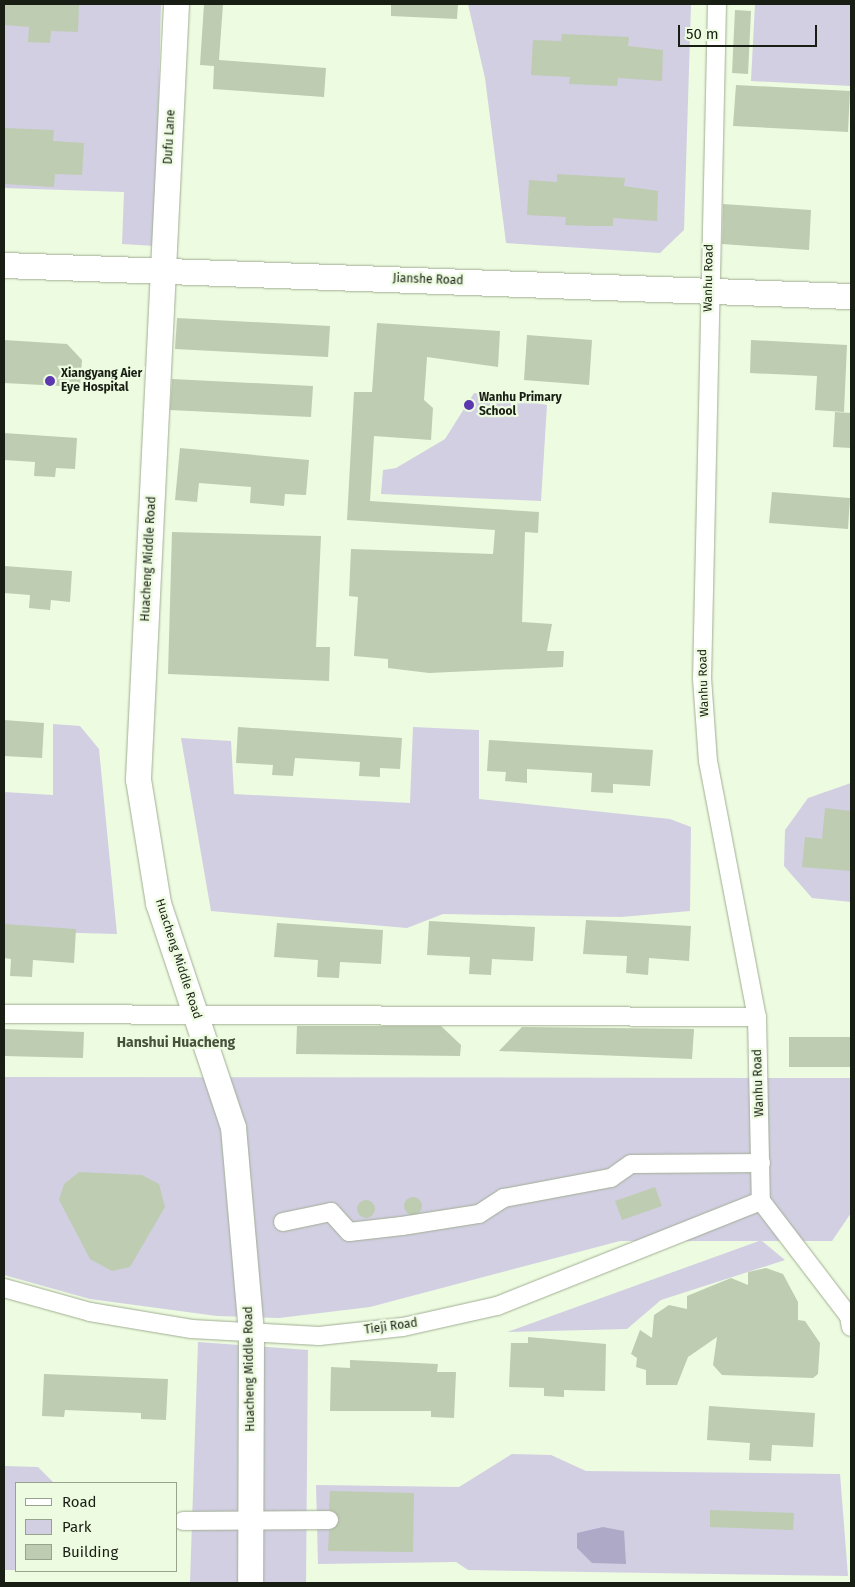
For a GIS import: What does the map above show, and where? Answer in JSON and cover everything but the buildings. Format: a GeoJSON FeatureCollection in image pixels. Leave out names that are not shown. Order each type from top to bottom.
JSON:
{"type":"FeatureCollection","features":[{"type":"Feature","properties":{"kind":"street","name":"Dufu Lane"},"geometry":{"type":"LineString","coordinates":[[164,270],[176,4]]}},
{"type":"Feature","properties":{"kind":"street","name":"Wanhu Road"},"geometry":{"type":"LineString","coordinates":[[717,4],[708,291],[702,678],[706,743],[757,1017],[761,1202]]}},
{"type":"Feature","properties":{"kind":"street","name":"Jianshe Road"},"geometry":{"type":"LineString","coordinates":[[4,265],[851,296]]}},
{"type":"Feature","properties":{"kind":"street","name":"Huacheng Middle Road"},"geometry":{"type":"LineString","coordinates":[[164,270],[138,778],[158,903],[233,1127],[252,1334],[250,1583]]}},
{"type":"Feature","properties":{"kind":"street"},"geometry":{"type":"LineString","coordinates":[[4,1014],[757,1017]]}},
{"type":"Feature","properties":{"kind":"street"},"geometry":{"type":"LineString","coordinates":[[283,1222],[331,1212],[349,1232],[402,1226],[479,1214],[504,1198],[611,1178],[631,1164],[761,1163]]}},
{"type":"Feature","properties":{"kind":"street"},"geometry":{"type":"LineString","coordinates":[[761,1202],[849,1316],[851,1327]]}},
{"type":"Feature","properties":{"kind":"street","name":"Tieji Road"},"geometry":{"type":"LineString","coordinates":[[4,1288],[90,1312],[252,1334],[319,1336],[403,1327],[487,1310],[761,1202]]}},
{"type":"Feature","properties":{"kind":"street"},"geometry":{"type":"LineString","coordinates":[[184,1521],[329,1520]]}},
{"type":"Feature","properties":{"kind":"green space"},"geometry":{"type":"Polygon","coordinates":[[[4,4],[161,4],[155,246],[122,244],[124,192],[4,188],[4,4]]]}},
{"type":"Feature","properties":{"kind":"green space"},"geometry":{"type":"Polygon","coordinates":[[[468,4],[691,4],[684,230],[660,253],[506,243],[485,78],[468,4]]]}},
{"type":"Feature","properties":{"kind":"green space"},"geometry":{"type":"Polygon","coordinates":[[[755,4],[851,4],[851,86],[751,81],[755,4]]]}},
{"type":"Feature","properties":{"kind":"green space"},"geometry":{"type":"Polygon","coordinates":[[[474,393],[547,405],[541,501],[381,494],[383,470],[396,468],[445,439],[474,393]]]}},
{"type":"Feature","properties":{"kind":"green space"},"geometry":{"type":"Polygon","coordinates":[[[53,724],[80,726],[99,749],[117,934],[4,931],[4,792],[53,795],[53,724]]]}},
{"type":"Feature","properties":{"kind":"green space"},"geometry":{"type":"Polygon","coordinates":[[[413,727],[479,730],[479,799],[670,819],[691,827],[690,911],[621,917],[443,914],[407,928],[211,911],[181,738],[231,741],[234,794],[410,803],[413,727]]]}},
{"type":"Feature","properties":{"kind":"green space"},"geometry":{"type":"Polygon","coordinates":[[[851,783],[851,902],[812,898],[784,866],[785,830],[808,798],[851,783]]]}},
{"type":"Feature","properties":{"kind":"green space"},"geometry":{"type":"Polygon","coordinates":[[[4,1077],[851,1078],[851,1213],[832,1241],[762,1241],[785,1260],[661,1300],[627,1329],[507,1332],[759,1241],[620,1241],[370,1307],[279,1318],[217,1316],[90,1299],[4,1275],[4,1077]]]}},
{"type":"Feature","properties":{"kind":"green space"},"geometry":{"type":"Polygon","coordinates":[[[198,1342],[308,1350],[306,1583],[190,1583],[198,1342]]]}},
{"type":"Feature","properties":{"kind":"green space"},"geometry":{"type":"Polygon","coordinates":[[[512,1454],[551,1455],[586,1471],[840,1474],[848,1576],[468,1570],[456,1562],[318,1564],[316,1485],[459,1487],[512,1454]]]}},
{"type":"Feature","properties":{"kind":"green space"},"geometry":{"type":"Polygon","coordinates":[[[4,1466],[38,1467],[53,1482],[15,1482],[15,1570],[4,1570],[4,1466]]]}},
{"type":"Feature","properties":{"kind":"shaded area"},"geometry":{"type":"Polygon","coordinates":[[[603,1527],[624,1531],[626,1564],[592,1563],[577,1548],[577,1533],[603,1527]]]}},
{"type":"Feature","properties":{"kind":"place","name":"Xiangyang Aier Eye Hospital"},"geometry":{"type":"Point","coordinates":[50,381]}},
{"type":"Feature","properties":{"kind":"place","name":"Wanhu Primary School"},"geometry":{"type":"Point","coordinates":[469,405]}},
{"type":"Feature","properties":{"kind":"district","name":"Hanshui Huacheng"},"geometry":{"type":"Point","coordinates":[176,1043]}}]}
